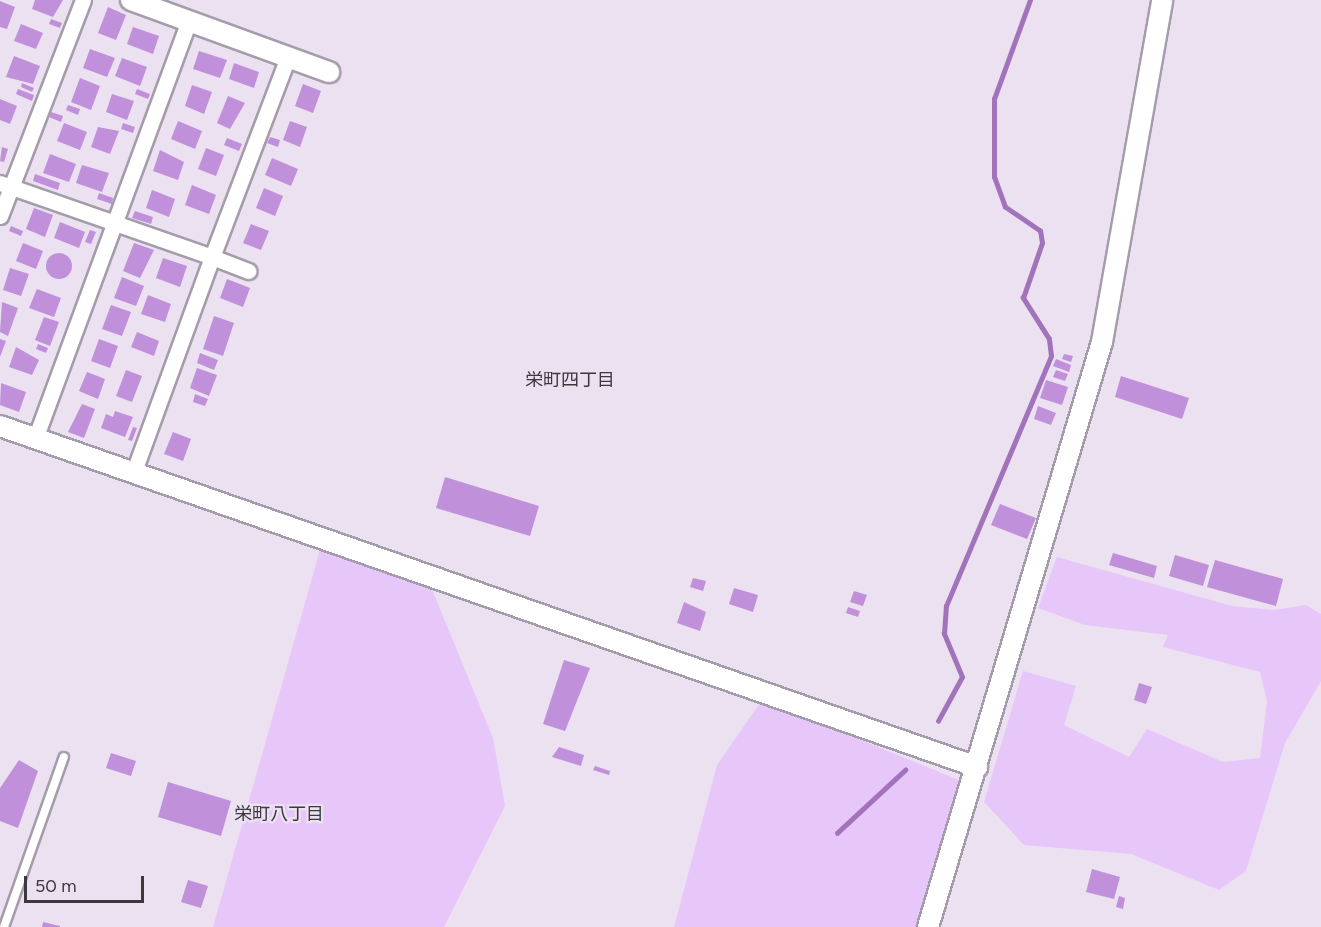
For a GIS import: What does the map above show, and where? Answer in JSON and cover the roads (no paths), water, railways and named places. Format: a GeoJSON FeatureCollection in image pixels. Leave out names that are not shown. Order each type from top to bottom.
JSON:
{"type":"FeatureCollection","features":[{"type":"Feature","properties":{"kind":"street"},"geometry":{"type":"LineString","coordinates":[[0,216],[5,184],[83,0]]}},
{"type":"Feature","properties":{"kind":"street"},"geometry":{"type":"LineString","coordinates":[[131,0],[329,72]]}},
{"type":"Feature","properties":{"kind":"street"},"geometry":{"type":"LineString","coordinates":[[928,927],[1102,342],[1162,0]]}},
{"type":"Feature","properties":{"kind":"street"},"geometry":{"type":"LineString","coordinates":[[35,439],[189,21]]}},
{"type":"Feature","properties":{"kind":"street"},"geometry":{"type":"LineString","coordinates":[[132,474],[288,57]]}},
{"type":"Feature","properties":{"kind":"street"},"geometry":{"type":"LineString","coordinates":[[5,184],[248,270]]}},
{"type":"Feature","properties":{"kind":"street"},"geometry":{"type":"LineString","coordinates":[[0,426],[132,474],[977,767]]}},
{"type":"Feature","properties":{"kind":"lane"},"geometry":{"type":"LineString","coordinates":[[4,927],[64,757]]}},
{"type":"Feature","properties":{"kind":"waterway"},"geometry":{"type":"LineString","coordinates":[[938,721],[962,677],[944,634],[946,606],[1051,356],[1049,339],[1023,298],[1042,243],[1040,231],[1005,207],[994,177],[994,99],[1030,0]]}},
{"type":"Feature","properties":{"kind":"waterway"},"geometry":{"type":"LineString","coordinates":[[837,833],[905,770]]}},
{"type":"Feature","properties":{"kind":"district","name":"栄町四丁目"},"geometry":{"type":"Point","coordinates":[570,380]}},
{"type":"Feature","properties":{"kind":"district","name":"栄町八丁目"},"geometry":{"type":"Point","coordinates":[279,814]}}]}
